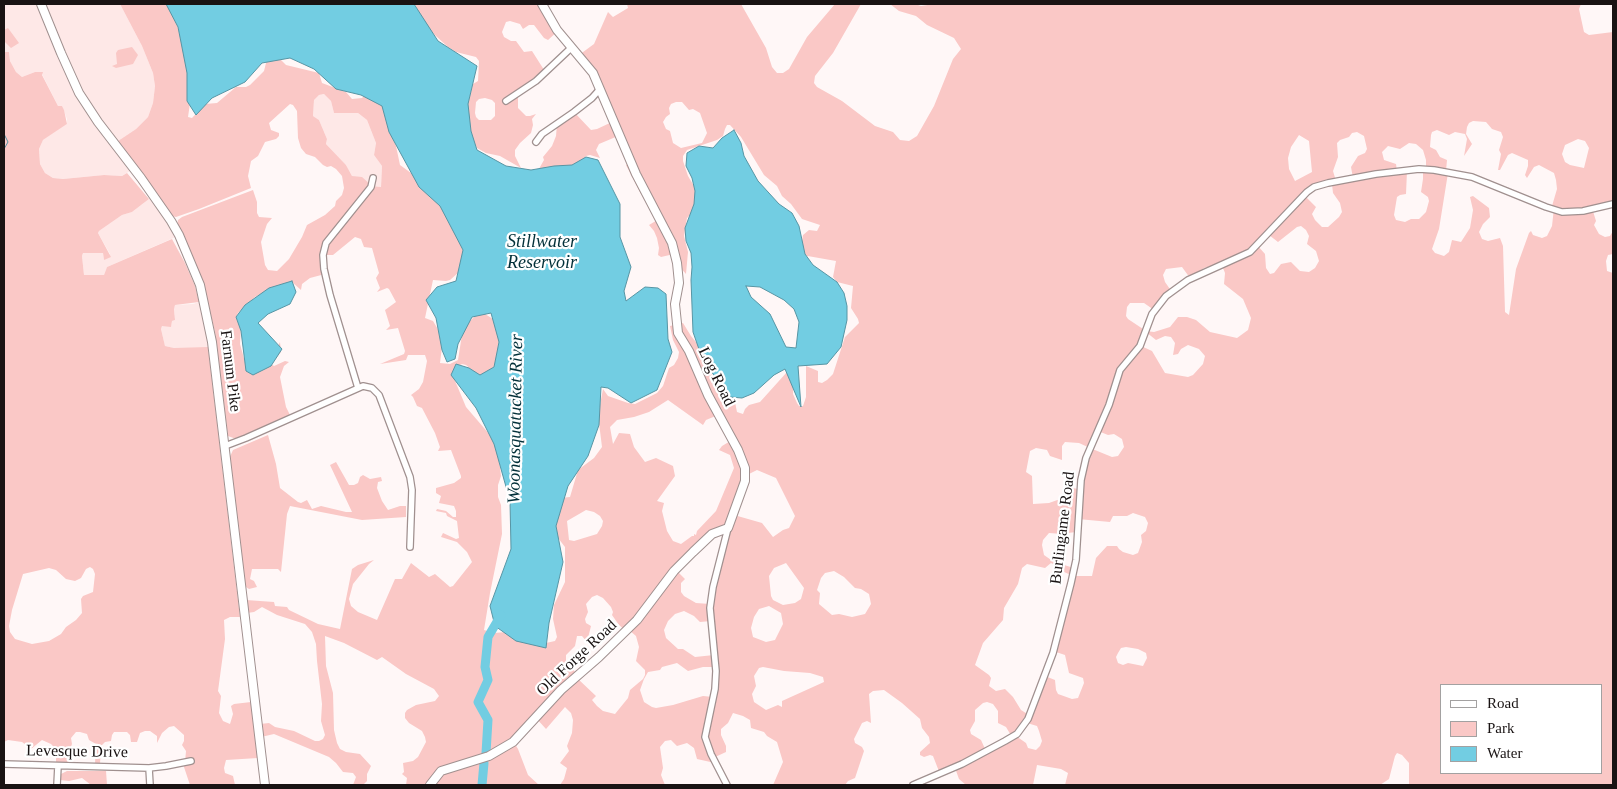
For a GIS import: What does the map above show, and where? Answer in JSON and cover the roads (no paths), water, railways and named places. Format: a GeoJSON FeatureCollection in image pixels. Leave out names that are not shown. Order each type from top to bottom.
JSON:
{"type":"FeatureCollection","features":[{"type":"Feature","properties":{"kind":"street","name":"Farnum Pike"},"geometry":{"type":"LineString","coordinates":[[41,4],[79,93],[171,221],[194,270],[209,323],[265,785]]}},
{"type":"Feature","properties":{"kind":"street","name":"Log Road"},"geometry":{"type":"LineString","coordinates":[[542,4],[557,30],[593,74],[636,174],[672,243],[678,263],[675,304],[678,333],[689,351],[745,468],[744,482],[728,528],[713,587],[710,608],[716,671],[715,689],[706,737],[711,754],[727,785]]}},
{"type":"Feature","properties":{"kind":"street"},"geometry":{"type":"LineString","coordinates":[[506,101],[536,81],[571,48]]}},
{"type":"Feature","properties":{"kind":"street"},"geometry":{"type":"LineString","coordinates":[[536,142],[542,134],[586,103],[600,90]]}},
{"type":"Feature","properties":{"kind":"street","name":"Burlingame Road"},"geometry":{"type":"LineString","coordinates":[[913,785],[1006,741],[1017,734],[1028,719],[1053,653],[1071,583],[1076,560],[1081,480],[1086,458],[1109,405],[1120,370],[1140,346],[1152,314],[1166,296],[1188,280],[1250,252],[1307,192],[1314,187],[1328,183],[1376,174],[1419,169],[1434,170],[1472,177],[1562,212],[1583,211],[1613,204]]}},
{"type":"Feature","properties":{"kind":"street"},"geometry":{"type":"LineString","coordinates":[[358,388],[330,295],[323,256],[326,243],[371,187],[373,178]]}},
{"type":"Feature","properties":{"kind":"street"},"geometry":{"type":"LineString","coordinates":[[225,446],[363,386],[372,388],[379,396],[410,477],[412,490],[410,547]]}},
{"type":"Feature","properties":{"kind":"street","name":"Old Forge Road"},"geometry":{"type":"LineString","coordinates":[[430,785],[441,772],[489,756],[513,742],[560,690],[599,657],[637,620],[674,571],[693,552],[712,534],[728,528]]}},
{"type":"Feature","properties":{"kind":"street","name":"Levesque Drive"},"geometry":{"type":"LineString","coordinates":[[4,764],[149,768],[191,761]]}},
{"type":"Feature","properties":{"kind":"street"},"geometry":{"type":"LineString","coordinates":[[57,785],[58,766]]}},
{"type":"Feature","properties":{"kind":"street"},"geometry":{"type":"LineString","coordinates":[[149,768],[150,785]]}},
{"type":"Feature","properties":{"kind":"water","name":"Stillwater Reservoir"},"geometry":{"type":"Polygon","coordinates":[[[166,4],[414,4],[438,41],[477,66],[468,104],[471,131],[477,150],[506,166],[531,170],[572,165],[586,157],[598,160],[620,204],[620,237],[631,267],[624,291],[626,301],[645,287],[658,288],[666,294],[668,339],[672,352],[657,390],[631,403],[608,388],[601,387],[599,425],[588,456],[568,486],[556,526],[563,562],[549,623],[546,648],[516,641],[495,626],[490,606],[511,549],[510,501],[494,444],[476,408],[451,375],[456,364],[469,368],[480,375],[494,367],[499,342],[491,313],[472,317],[458,344],[455,359],[447,362],[442,350],[436,318],[426,300],[437,287],[456,281],[463,250],[440,206],[419,187],[389,132],[382,106],[361,95],[336,89],[314,69],[290,58],[262,63],[245,82],[212,98],[196,115],[187,101],[187,73],[178,27],[166,4]]]}},
{"type":"Feature","properties":{"kind":"water"},"geometry":{"type":"Polygon","coordinates":[[[734,130],[741,143],[744,156],[758,181],[779,204],[792,213],[799,226],[805,254],[813,265],[837,282],[844,293],[847,306],[847,320],[841,347],[827,364],[798,366],[801,407],[785,369],[774,375],[754,393],[742,398],[730,397],[701,355],[693,332],[691,253],[686,241],[685,228],[694,204],[695,191],[692,178],[686,166],[687,153],[699,146],[713,148],[722,138],[734,130]],[[746,286],[751,297],[770,314],[786,347],[796,348],[799,322],[794,309],[784,300],[760,287],[746,286]]]}},
{"type":"Feature","properties":{"kind":"water"},"geometry":{"type":"Polygon","coordinates":[[[292,281],[296,292],[290,304],[268,314],[258,323],[282,349],[271,366],[253,375],[246,371],[241,331],[236,317],[245,305],[269,288],[292,281]]]}},
{"type":"Feature","properties":{"kind":"waterway"},"geometry":{"type":"LineString","coordinates":[[4,125],[4,134],[8,142],[4,149]]}},
{"type":"Feature","properties":{"kind":"waterway","name":"Woonasquatucket River"},"geometry":{"type":"LineString","coordinates":[[486,753],[488,720],[478,702],[488,680],[485,667],[488,637],[501,615]]}},
{"type":"Feature","properties":{"kind":"waterway","name":"Woonasquatucket River"},"geometry":{"type":"LineString","coordinates":[[482,785],[484,763]]}}]}
